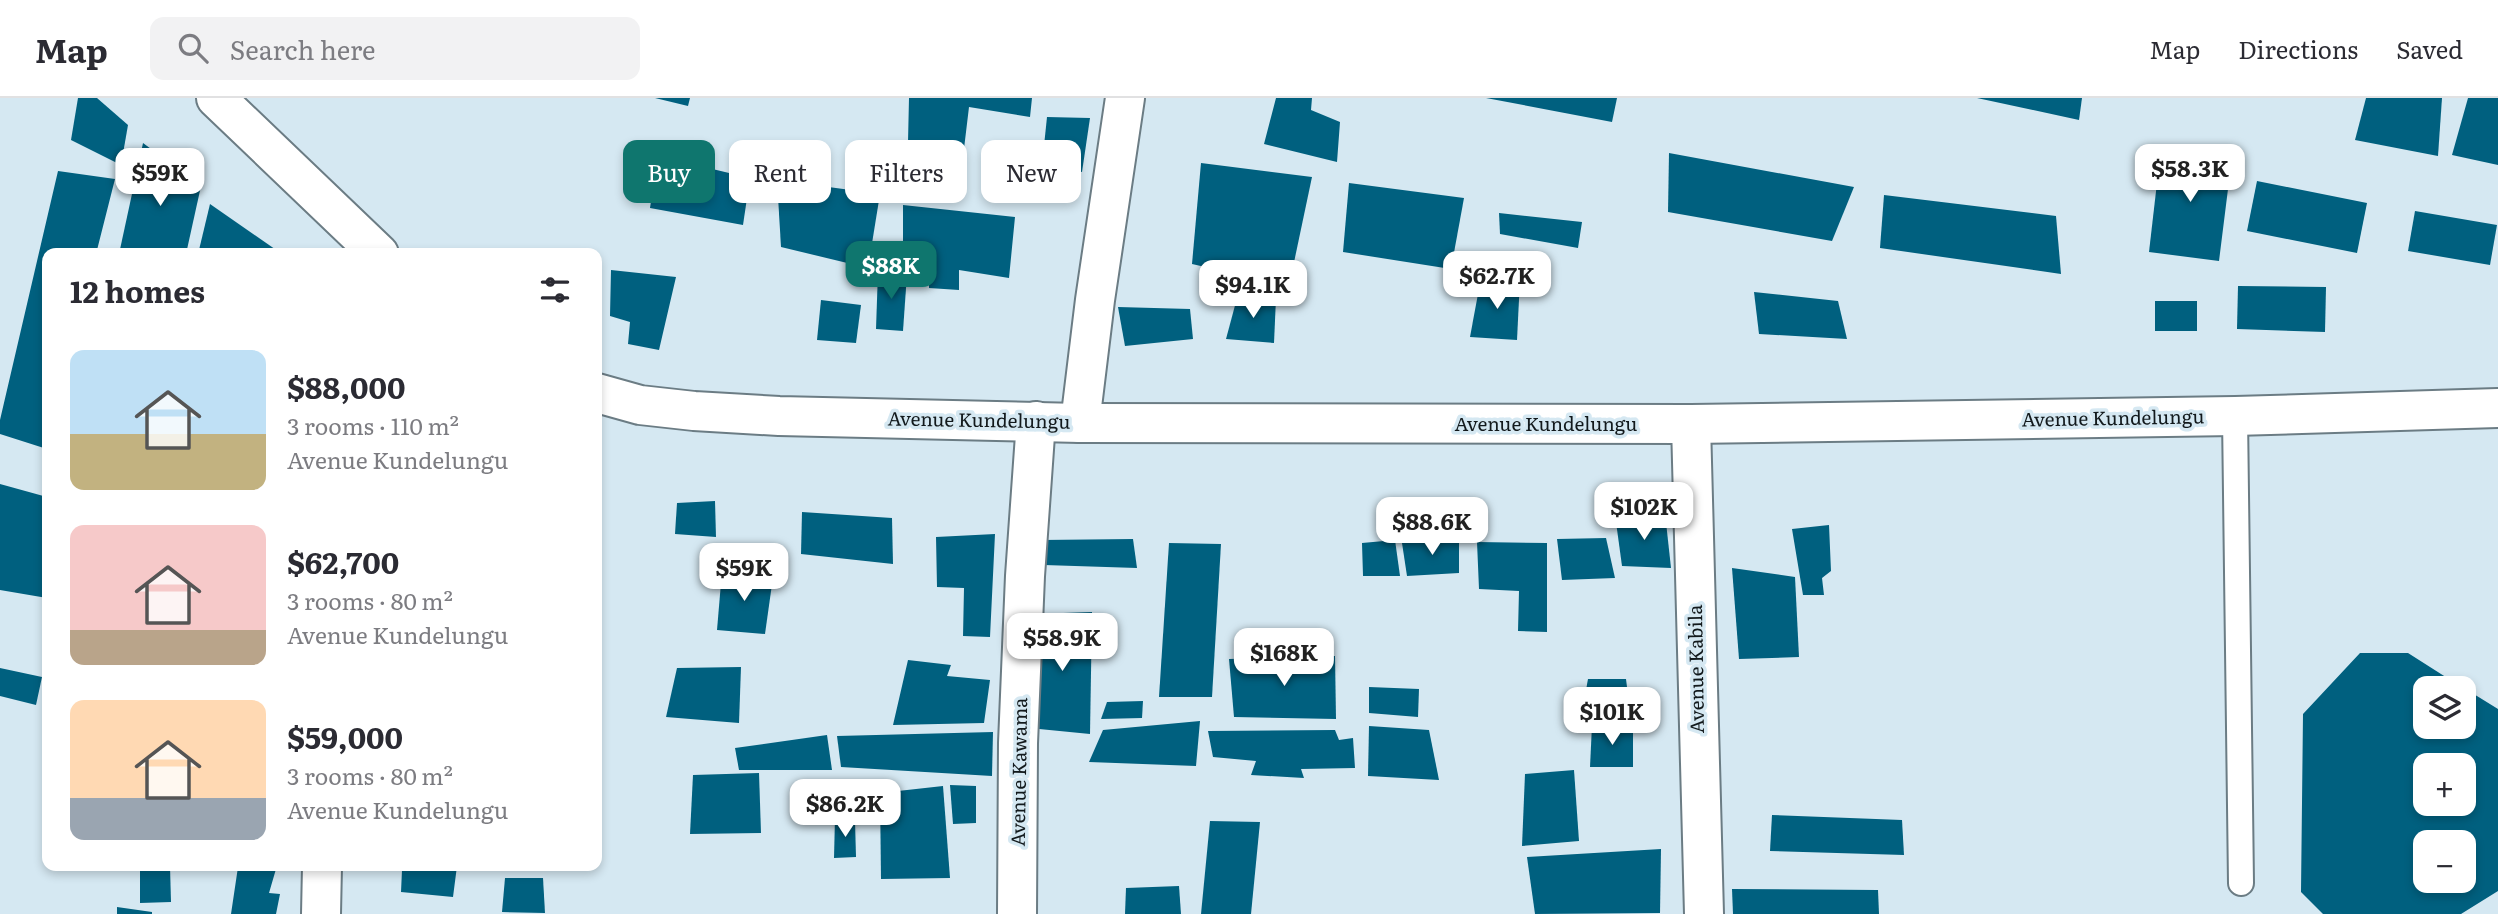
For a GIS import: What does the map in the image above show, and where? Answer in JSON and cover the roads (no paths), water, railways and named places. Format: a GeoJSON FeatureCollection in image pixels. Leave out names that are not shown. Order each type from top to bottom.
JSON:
{"type":"FeatureCollection","features":[{"type":"Feature","properties":{"kind":"street"},"geometry":{"type":"LineString","coordinates":[[216,98],[373,248]]}},
{"type":"Feature","properties":{"kind":"street"},"geometry":{"type":"LineString","coordinates":[[1080,423],[1125,98]]}},
{"type":"Feature","properties":{"kind":"street","name":"Avenue Kundelungu"},"geometry":{"type":"LineString","coordinates":[[602,394],[640,405],[694,411],[779,416],[1080,423],[1691,424],[2235,416],[2498,408]]}},
{"type":"Feature","properties":{"kind":"street","name":"Avenue Kawama"},"geometry":{"type":"LineString","coordinates":[[1017,914],[1019,715],[1025,576],[1037,421]]}},
{"type":"Feature","properties":{"kind":"street","name":"Avenue Kabila"},"geometry":{"type":"LineString","coordinates":[[1691,424],[1704,914]]}},
{"type":"Feature","properties":{"kind":"street"},"geometry":{"type":"LineString","coordinates":[[320,914],[322,871]]}},
{"type":"Feature","properties":{"kind":"lane"},"geometry":{"type":"LineString","coordinates":[[2235,416],[2241,883]]}}]}
